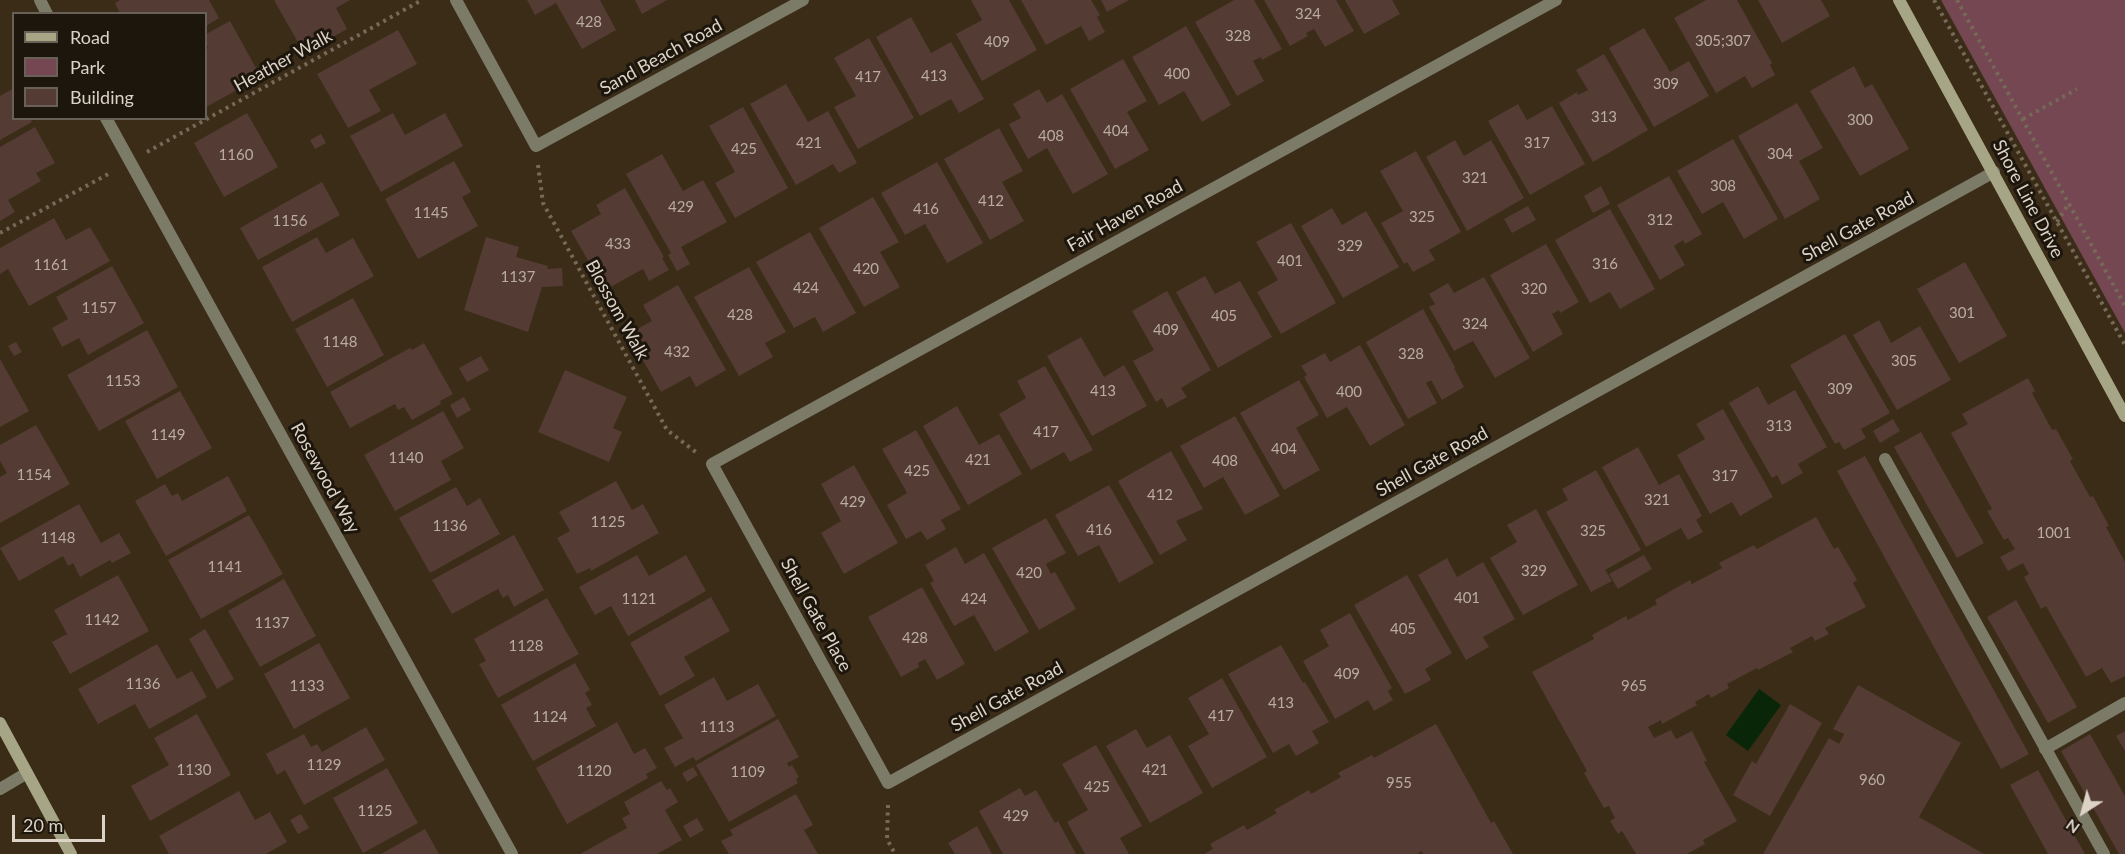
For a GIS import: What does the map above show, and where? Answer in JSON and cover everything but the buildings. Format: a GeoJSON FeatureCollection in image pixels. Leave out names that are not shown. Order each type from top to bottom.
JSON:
{"type":"FeatureCollection","features":[{"type":"Feature","properties":{"kind":"street"},"geometry":{"type":"LineString","coordinates":[[456,0],[536,146]]}},
{"type":"Feature","properties":{"kind":"street","name":"Sand Beach Road"},"geometry":{"type":"LineString","coordinates":[[536,146],[803,0]]}},
{"type":"Feature","properties":{"kind":"street","name":"Fair Haven Road"},"geometry":{"type":"LineString","coordinates":[[712,464],[1556,0]]}},
{"type":"Feature","properties":{"kind":"street","name":"Shore Line Drive"},"geometry":{"type":"LineString","coordinates":[[1899,0],[2125,416]]}},
{"type":"Feature","properties":{"kind":"street","name":"Rosewood Way"},"geometry":{"type":"LineString","coordinates":[[107,120],[512,854]]}},
{"type":"Feature","properties":{"kind":"street","name":"Shell Gate Road"},"geometry":{"type":"LineString","coordinates":[[888,783],[1994,172]]}},
{"type":"Feature","properties":{"kind":"street"},"geometry":{"type":"LineString","coordinates":[[1884,459],[2104,854]]}},
{"type":"Feature","properties":{"kind":"street","name":"Shell Gate Place"},"geometry":{"type":"LineString","coordinates":[[712,464],[888,783]]}},
{"type":"Feature","properties":{"kind":"street"},"geometry":{"type":"LineString","coordinates":[[2045,749],[2125,703]]}},
{"type":"Feature","properties":{"kind":"street"},"geometry":{"type":"LineString","coordinates":[[0,723],[72,854]]}},
{"type":"Feature","properties":{"kind":"street"},"geometry":{"type":"LineString","coordinates":[[0,789],[27,773]]}},
{"type":"Feature","properties":{"kind":"path","name":"Heather Walk"},"geometry":{"type":"LineString","coordinates":[[207,119],[422,0]]}},
{"type":"Feature","properties":{"kind":"path","name":"Shore Line Drive"},"geometry":{"type":"LineString","coordinates":[[1934,0],[2125,345]]}},
{"type":"Feature","properties":{"kind":"path"},"geometry":{"type":"LineString","coordinates":[[1957,0],[2125,306]]}},
{"type":"Feature","properties":{"kind":"path"},"geometry":{"type":"LineString","coordinates":[[2023,119],[2077,89]]}},
{"type":"Feature","properties":{"kind":"path","name":"Heather Walk"},"geometry":{"type":"LineString","coordinates":[[0,233],[206,120]]}},
{"type":"Feature","properties":{"kind":"path","name":"Blossom Walk"},"geometry":{"type":"LineString","coordinates":[[536,146],[543,203],[667,430],[712,464]]}},
{"type":"Feature","properties":{"kind":"path"},"geometry":{"type":"LineString","coordinates":[[2057,222],[2069,203]]}},
{"type":"Feature","properties":{"kind":"path"},"geometry":{"type":"LineString","coordinates":[[888,783],[887,839],[895,854]]}},
{"type":"Feature","properties":{"kind":"green space"},"geometry":{"type":"Polygon","coordinates":[[[1941,0],[2125,0],[2125,333],[1941,0]]]}},
{"type":"Feature","properties":{"kind":"shaded area"},"geometry":{"type":"Polygon","coordinates":[[[1759,689],[1781,705],[1748,751],[1726,735],[1759,689]]]}}]}
